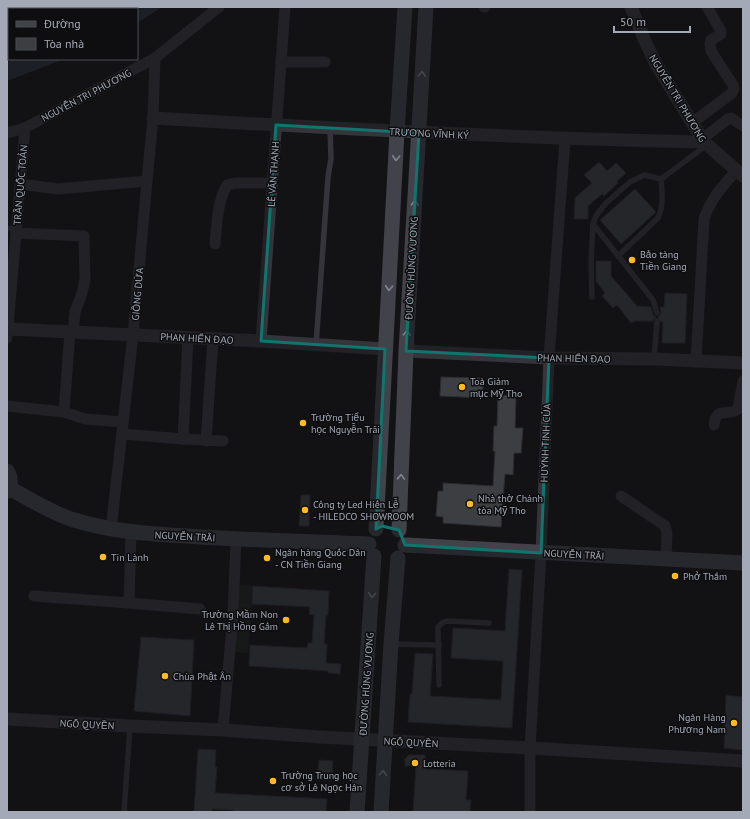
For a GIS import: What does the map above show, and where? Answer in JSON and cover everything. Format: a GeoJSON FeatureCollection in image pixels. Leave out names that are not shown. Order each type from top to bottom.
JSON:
{"type":"FeatureCollection","features":[{"type":"Feature","properties":{"kind":"main road"},"geometry":{"type":"LineString","coordinates":[[376,529],[405,7]]}},
{"type":"Feature","properties":{"kind":"main road","name":"ĐƯỜNG HÙNG VƯƠNG"},"geometry":{"type":"LineString","coordinates":[[399,530],[406,351],[426,7]]}},
{"type":"Feature","properties":{"kind":"main road"},"geometry":{"type":"LineString","coordinates":[[7,471],[10,477],[8,489]]}},
{"type":"Feature","properties":{"kind":"main road","name":"NGUYỄN TRÃI"},"geometry":{"type":"LineString","coordinates":[[8,489],[72,519],[131,533],[236,539],[372,550],[379,560],[386,562],[393,561],[402,551],[541,553],[743,563]]}},
{"type":"Feature","properties":{"kind":"main road"},"geometry":{"type":"LineString","coordinates":[[372,550],[372,534],[376,529],[382,526],[394,527],[403,534],[391,644],[381,812]]}},
{"type":"Feature","properties":{"kind":"main road","name":"ĐƯỜNG HÙNG VƯƠNG"},"geometry":{"type":"LineString","coordinates":[[358,812],[372,550]]}},
{"type":"Feature","properties":{"kind":"street","name":"NGUYỄN TRI PHƯƠNG"},"geometry":{"type":"LineString","coordinates":[[7,133],[25,128],[155,58],[219,7]]}},
{"type":"Feature","properties":{"kind":"street","name":"LÊ VĂN THẠNH"},"geometry":{"type":"LineString","coordinates":[[261,341],[285,7]]}},
{"type":"Feature","properties":{"kind":"street","name":"NGUYỄN TRI PHƯƠNG"},"geometry":{"type":"LineString","coordinates":[[631,7],[656,64],[692,123],[705,142],[740,173]]}},
{"type":"Feature","properties":{"kind":"street"},"geometry":{"type":"LineString","coordinates":[[692,123],[732,93],[734,89],[710,48],[711,40],[721,34],[721,32],[708,7]]}},
{"type":"Feature","properties":{"kind":"street","name":"GIỒNG DỨA"},"geometry":{"type":"LineString","coordinates":[[111,529],[133,334],[153,118],[155,58]]}},
{"type":"Feature","properties":{"kind":"street"},"geometry":{"type":"LineString","coordinates":[[281,62],[325,62]]}},
{"type":"Feature","properties":{"kind":"street","name":"TRƯƠNG VĨNH KÝ"},"geometry":{"type":"LineString","coordinates":[[153,118],[419,133],[565,139],[705,142]]}},
{"type":"Feature","properties":{"kind":"street"},"geometry":{"type":"LineString","coordinates":[[705,142],[728,119],[734,119],[743,126]]}},
{"type":"Feature","properties":{"kind":"street","name":"TRẦN QUỐC TOẢN"},"geometry":{"type":"LineString","coordinates":[[7,334],[13,230],[20,184],[25,128]]}},
{"type":"Feature","properties":{"kind":"street","name":"HUỲNH TỊNH CỦA"},"geometry":{"type":"LineString","coordinates":[[530,812],[530,748],[541,553],[549,358],[565,139]]}},
{"type":"Feature","properties":{"kind":"street"},"geometry":{"type":"LineString","coordinates":[[696,362],[704,218],[708,205],[716,194],[740,173]]}},
{"type":"Feature","properties":{"kind":"street"},"geometry":{"type":"LineString","coordinates":[[20,184],[62,188],[147,181]]}},
{"type":"Feature","properties":{"kind":"street"},"geometry":{"type":"LineString","coordinates":[[215,244],[220,206],[226,185],[235,183],[272,183]]}},
{"type":"Feature","properties":{"kind":"street"},"geometry":{"type":"LineString","coordinates":[[13,230],[84,236],[85,280],[75,312],[64,412]]}},
{"type":"Feature","properties":{"kind":"street","name":"PHAN HIỂN ĐẠO"},"geometry":{"type":"LineString","coordinates":[[7,334],[72,332],[133,334],[385,349]]}},
{"type":"Feature","properties":{"kind":"street"},"geometry":{"type":"LineString","coordinates":[[183,439],[188,338]]}},
{"type":"Feature","properties":{"kind":"street"},"geometry":{"type":"LineString","coordinates":[[206,441],[213,339]]}},
{"type":"Feature","properties":{"kind":"street","name":"PHAN HIỂN ĐẠO"},"geometry":{"type":"LineString","coordinates":[[406,351],[549,358],[654,359],[743,364]]}},
{"type":"Feature","properties":{"kind":"street"},"geometry":{"type":"LineString","coordinates":[[714,425],[715,416],[717,414],[731,413],[738,409],[743,381]]}},
{"type":"Feature","properties":{"kind":"street"},"geometry":{"type":"LineString","coordinates":[[7,406],[64,412],[81,418],[123,422]]}},
{"type":"Feature","properties":{"kind":"street"},"geometry":{"type":"LineString","coordinates":[[122,434],[222,441]]}},
{"type":"Feature","properties":{"kind":"street"},"geometry":{"type":"LineString","coordinates":[[621,496],[665,526],[667,533],[666,558]]}},
{"type":"Feature","properties":{"kind":"street"},"geometry":{"type":"LineString","coordinates":[[129,603],[131,533]]}},
{"type":"Feature","properties":{"kind":"street"},"geometry":{"type":"LineString","coordinates":[[223,730],[233,614],[236,539]]}},
{"type":"Feature","properties":{"kind":"street"},"geometry":{"type":"LineString","coordinates":[[34,596],[200,609]]}},
{"type":"Feature","properties":{"kind":"street","name":"NGÔ QUYỀN"},"geometry":{"type":"LineString","coordinates":[[7,719],[223,730],[362,740],[530,748],[743,761]]}},
{"type":"Feature","properties":{"kind":"lane"},"geometry":{"type":"LineString","coordinates":[[316,345],[328,177],[331,158],[330,128]]}},
{"type":"Feature","properties":{"kind":"lane"},"geometry":{"type":"LineString","coordinates":[[661,179],[705,142]]}},
{"type":"Feature","properties":{"kind":"lane"},"geometry":{"type":"LineString","coordinates":[[592,297],[591,263],[593,224],[596,216],[604,204],[630,182],[644,175],[661,179]]}},
{"type":"Feature","properties":{"kind":"lane"},"geometry":{"type":"LineString","coordinates":[[618,256],[658,218],[661,212],[662,203],[661,179]]}},
{"type":"Feature","properties":{"kind":"lane"},"geometry":{"type":"LineString","coordinates":[[593,224],[653,300],[657,313]]}},
{"type":"Feature","properties":{"kind":"lane"},"geometry":{"type":"LineString","coordinates":[[654,359],[657,321]]}},
{"type":"Feature","properties":{"kind":"lane"},"geometry":{"type":"LineString","coordinates":[[440,685],[438,627],[442,623],[448,621],[489,623]]}},
{"type":"Feature","properties":{"kind":"lane"},"geometry":{"type":"LineString","coordinates":[[391,644],[439,645]]}},
{"type":"Feature","properties":{"kind":"lane"},"geometry":{"type":"LineString","coordinates":[[124,812],[130,726]]}},
{"type":"Feature","properties":{"kind":"highlighted area"},"geometry":{"type":"Polygon","coordinates":[[[276,125],[419,133],[406,351],[549,358],[541,553],[405,545],[399,530],[382,526],[376,529],[385,349],[261,341],[276,125]]]}},
{"type":"Feature","properties":{"kind":"shaded area"},"geometry":{"type":"Polygon","coordinates":[[[7,7],[162,7],[138,22],[138,8],[8,8],[8,60],[61,60],[7,81],[7,7]]]}},
{"type":"Feature","properties":{"kind":"shaded area"},"geometry":{"type":"Polygon","coordinates":[[[232,584],[253,586],[248,653],[228,651],[232,584]]]}},
{"type":"Feature","properties":{"kind":"building"},"geometry":{"type":"Polygon","coordinates":[[[599,162],[607,171],[616,163],[626,173],[604,196],[602,194],[588,206],[588,219],[574,219],[575,198],[592,183],[584,175],[599,162]]]}},
{"type":"Feature","properties":{"kind":"building"},"geometry":{"type":"Polygon","coordinates":[[[635,189],[656,212],[621,244],[600,220],[635,189]]]}},
{"type":"Feature","properties":{"kind":"building"},"geometry":{"type":"Polygon","coordinates":[[[596,261],[611,261],[611,276],[637,306],[651,307],[653,315],[656,317],[653,321],[635,321],[631,323],[617,305],[613,308],[602,296],[605,293],[596,281],[596,261]]]}},
{"type":"Feature","properties":{"kind":"building"},"geometry":{"type":"Polygon","coordinates":[[[665,293],[687,294],[685,343],[662,343],[663,322],[661,322],[658,317],[661,314],[660,307],[664,307],[665,293]]]}},
{"type":"Feature","properties":{"kind":"building","name":"Toà Giám mục Mỹ Tho"},"geometry":{"type":"Polygon","coordinates":[[[441,377],[483,378],[483,398],[440,396],[441,377]]]}},
{"type":"Feature","properties":{"kind":"building"},"geometry":{"type":"Polygon","coordinates":[[[498,395],[516,396],[515,428],[523,428],[521,453],[514,453],[513,475],[505,474],[501,527],[443,523],[443,517],[436,516],[438,491],[443,491],[443,483],[493,486],[495,451],[493,451],[494,426],[497,426],[498,395]]]}},
{"type":"Feature","properties":{"kind":"building","name":"Công ty Led Hiến Lễ - HILEDCO SHOWROOM"},"geometry":{"type":"Polygon","coordinates":[[[301,495],[310,495],[309,526],[299,526],[301,495]]]}},
{"type":"Feature","properties":{"kind":"building"},"geometry":{"type":"Polygon","coordinates":[[[509,569],[522,570],[512,728],[408,722],[415,653],[433,654],[430,696],[501,700],[503,661],[451,658],[453,628],[505,631],[509,569]]]}},
{"type":"Feature","properties":{"kind":"building"},"geometry":{"type":"Polygon","coordinates":[[[253,586],[329,591],[328,615],[326,615],[324,644],[327,644],[326,663],[341,664],[340,674],[328,673],[328,671],[249,666],[250,645],[307,648],[308,643],[312,643],[314,615],[309,614],[310,607],[252,604],[253,586]]]}},
{"type":"Feature","properties":{"kind":"building","name":"Chùa Phật Ân"},"geometry":{"type":"Polygon","coordinates":[[[141,637],[194,640],[190,716],[134,711],[141,637]]]}},
{"type":"Feature","properties":{"kind":"building","name":"Ngân Hàng Phương Nam"},"geometry":{"type":"Polygon","coordinates":[[[726,695],[743,697],[743,750],[724,748],[726,695]]]}},
{"type":"Feature","properties":{"kind":"building"},"geometry":{"type":"Polygon","coordinates":[[[198,749],[216,750],[215,767],[217,767],[215,793],[327,799],[326,812],[233,812],[233,810],[212,809],[212,812],[194,812],[198,749]]]}},
{"type":"Feature","properties":{"kind":"building"},"geometry":{"type":"Polygon","coordinates":[[[409,755],[425,755],[425,769],[468,771],[466,800],[471,800],[470,812],[413,812],[416,766],[405,766],[405,759],[409,755]]]}},
{"type":"Feature","properties":{"kind":"building"},"geometry":{"type":"Polygon","coordinates":[[[319,760],[333,761],[332,781],[317,780],[319,760]]]}},
{"type":"Feature","properties":{"kind":"place","name":"Bảo tàng Tiền Giang"},"geometry":{"type":"Point","coordinates":[632,260]}},
{"type":"Feature","properties":{"kind":"place","name":"Toà Giám mục Mỹ Tho"},"geometry":{"type":"Point","coordinates":[462,387]}},
{"type":"Feature","properties":{"kind":"place","name":"Trường Tiểu học Nguyễn Trãi"},"geometry":{"type":"Point","coordinates":[303,423]}},
{"type":"Feature","properties":{"kind":"place","name":"Nhà thờ Chánh tòa Mỹ Tho"},"geometry":{"type":"Point","coordinates":[470,504]}},
{"type":"Feature","properties":{"kind":"place","name":"Công ty Led Hiến Lễ - HILEDCO SHOWROOM"},"geometry":{"type":"Point","coordinates":[305,510]}},
{"type":"Feature","properties":{"kind":"place","name":"Tin Lành"},"geometry":{"type":"Point","coordinates":[103,557]}},
{"type":"Feature","properties":{"kind":"place","name":"Ngân hàng Quốc Dân - CN Tiền Giang"},"geometry":{"type":"Point","coordinates":[267,558]}},
{"type":"Feature","properties":{"kind":"place","name":"Phở Thắm"},"geometry":{"type":"Point","coordinates":[675,576]}},
{"type":"Feature","properties":{"kind":"place","name":"Trường Mầm Non Lê Thị Hồng Gấm"},"geometry":{"type":"Point","coordinates":[286,620]}},
{"type":"Feature","properties":{"kind":"place","name":"Chùa Phật Ân"},"geometry":{"type":"Point","coordinates":[165,676]}},
{"type":"Feature","properties":{"kind":"place","name":"Ngân Hàng Phương Nam"},"geometry":{"type":"Point","coordinates":[734,723]}},
{"type":"Feature","properties":{"kind":"place","name":"Lotteria"},"geometry":{"type":"Point","coordinates":[415,763]}},
{"type":"Feature","properties":{"kind":"place","name":"Trường Trung học cơ sở Lê Ngọc Hân"},"geometry":{"type":"Point","coordinates":[273,781]}}]}
